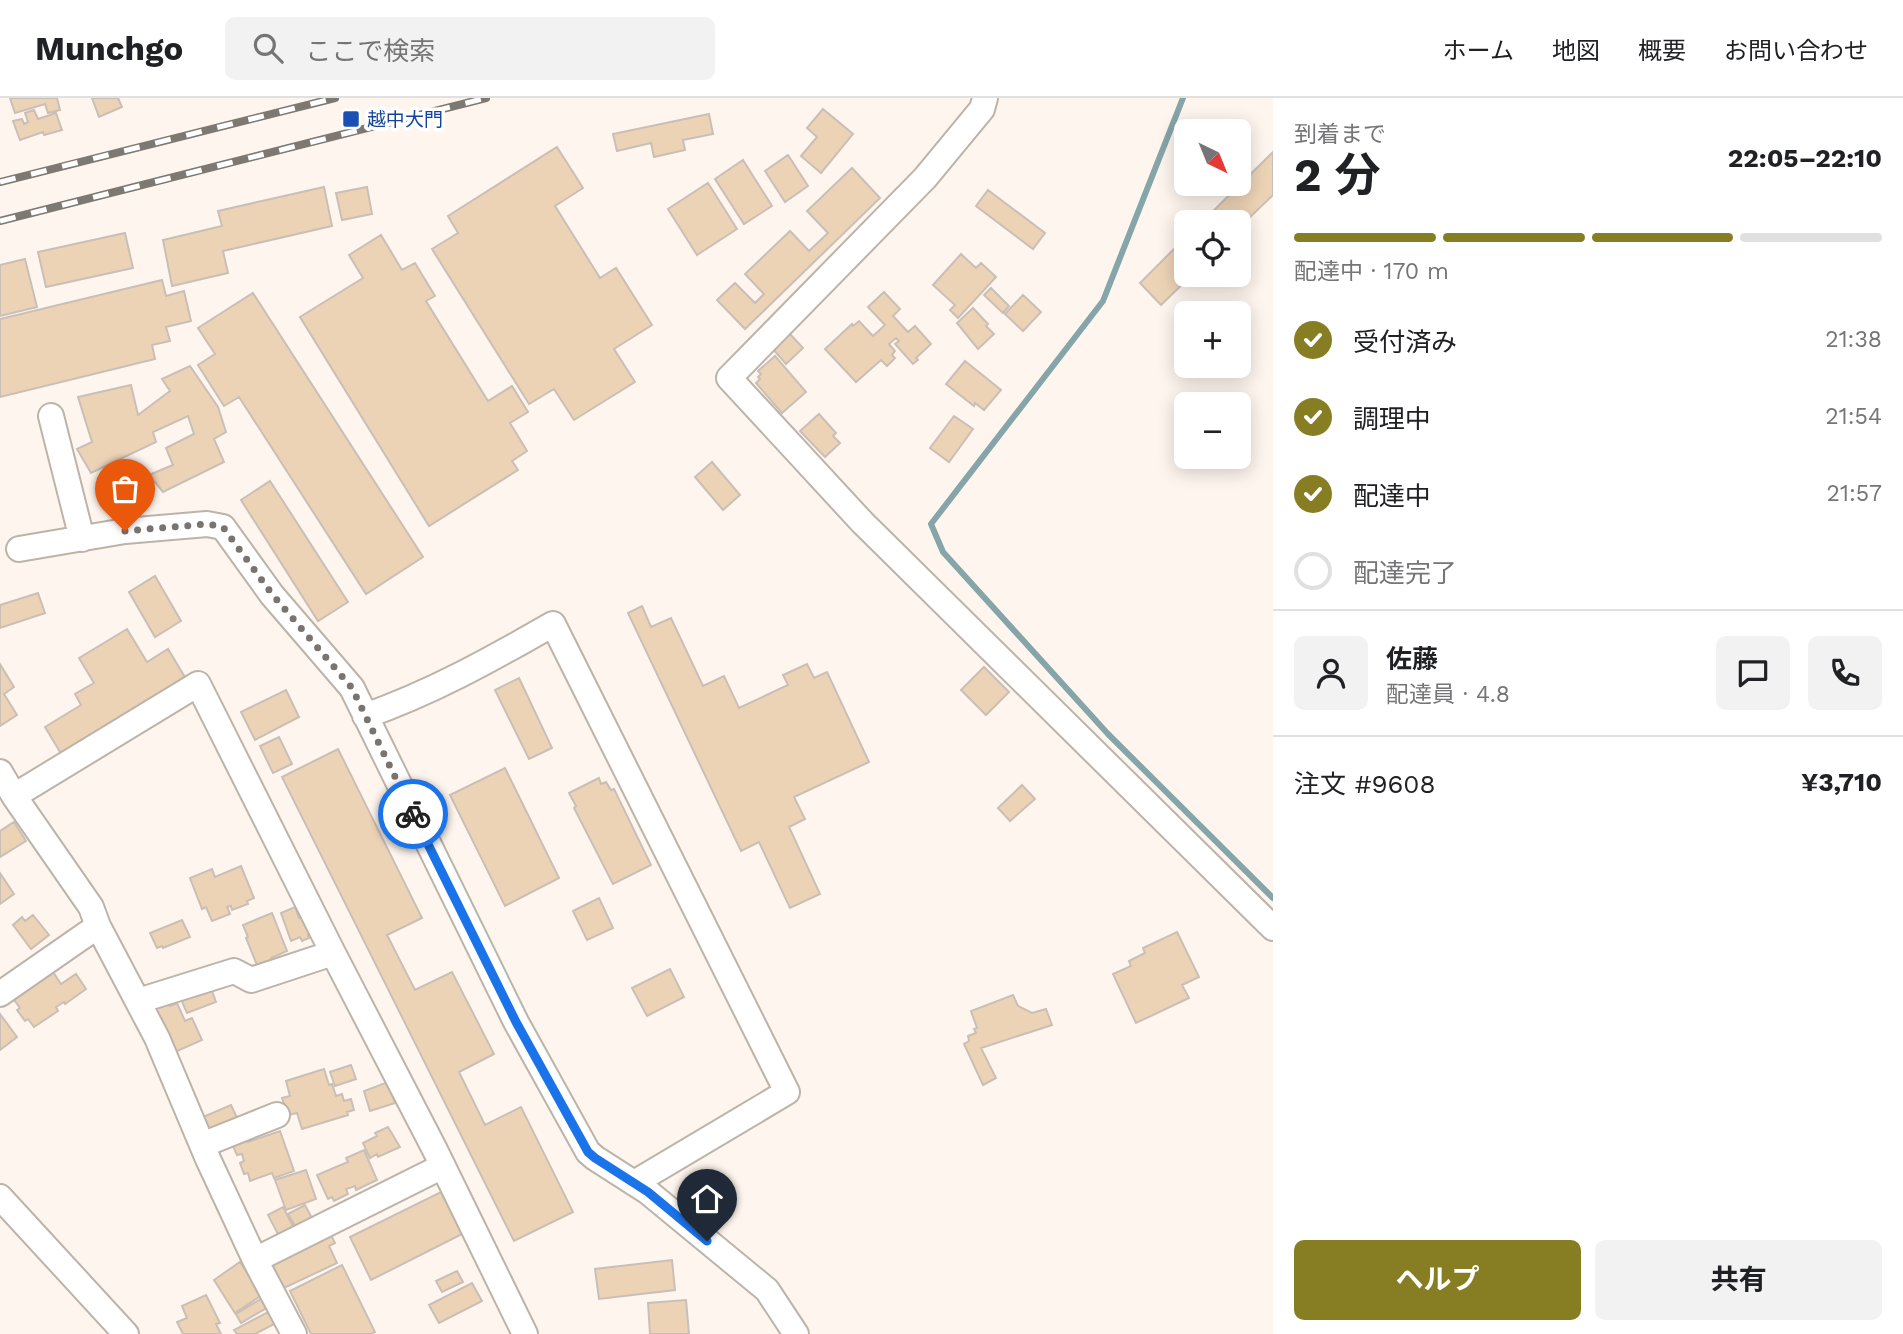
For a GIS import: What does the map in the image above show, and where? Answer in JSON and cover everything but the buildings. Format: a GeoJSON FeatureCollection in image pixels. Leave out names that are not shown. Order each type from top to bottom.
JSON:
{"type":"FeatureCollection","features":[{"type":"Feature","properties":{"kind":"street"},"geometry":{"type":"LineString","coordinates":[[985,98],[982,108],[925,178],[729,378],[862,522],[1273,928]]}},
{"type":"Feature","properties":{"kind":"street"},"geometry":{"type":"LineString","coordinates":[[51,416],[82,539]]}},
{"type":"Feature","properties":{"kind":"street"},"geometry":{"type":"LineString","coordinates":[[19,550],[125,531],[207,524],[223,527],[272,594],[352,688],[516,1022],[588,1152],[648,1192],[767,1290],[796,1334]]}},
{"type":"Feature","properties":{"kind":"street"},"geometry":{"type":"LineString","coordinates":[[365,716],[403,703],[494,658],[553,624],[787,1093],[634,1183]]}},
{"type":"Feature","properties":{"kind":"street"},"geometry":{"type":"LineString","coordinates":[[14,796],[198,684],[443,1166],[525,1334]]}},
{"type":"Feature","properties":{"kind":"street"},"geometry":{"type":"LineString","coordinates":[[0,772],[91,907],[98,926],[157,1038],[255,1260],[294,1334]]}},
{"type":"Feature","properties":{"kind":"street"},"geometry":{"type":"LineString","coordinates":[[0,994],[98,926]]}},
{"type":"Feature","properties":{"kind":"street"},"geometry":{"type":"LineString","coordinates":[[138,1001],[234,971],[251,980],[333,953]]}},
{"type":"Feature","properties":{"kind":"street"},"geometry":{"type":"LineString","coordinates":[[202,1145],[277,1115]]}},
{"type":"Feature","properties":{"kind":"street"},"geometry":{"type":"LineString","coordinates":[[255,1260],[443,1166]]}},
{"type":"Feature","properties":{"kind":"street"},"geometry":{"type":"LineString","coordinates":[[0,1197],[9,1216],[126,1334]]}},
{"type":"Feature","properties":{"kind":"waterway"},"geometry":{"type":"LineString","coordinates":[[1183,98],[1103,301],[931,524],[943,552],[1108,734],[1273,898]]}},
{"type":"Feature","properties":{"kind":"railway"},"geometry":{"type":"LineString","coordinates":[[0,182],[335,98]]}},
{"type":"Feature","properties":{"kind":"railway"},"geometry":{"type":"LineString","coordinates":[[0,221],[486,98]]}},
{"type":"Feature","properties":{"kind":"way so far"},"geometry":{"type":"LineString","coordinates":[[125,531],[207,524],[223,527],[272,594],[352,688],[413,814]]}},
{"type":"Feature","properties":{"kind":"place","name":"越中大門"},"geometry":{"type":"Point","coordinates":[351,119]}},
{"type":"Feature","properties":{"kind":"route"},"geometry":{"type":"LineString","coordinates":[[413,814],[516,1022],[588,1152],[648,1192],[707,1241]]}}]}
